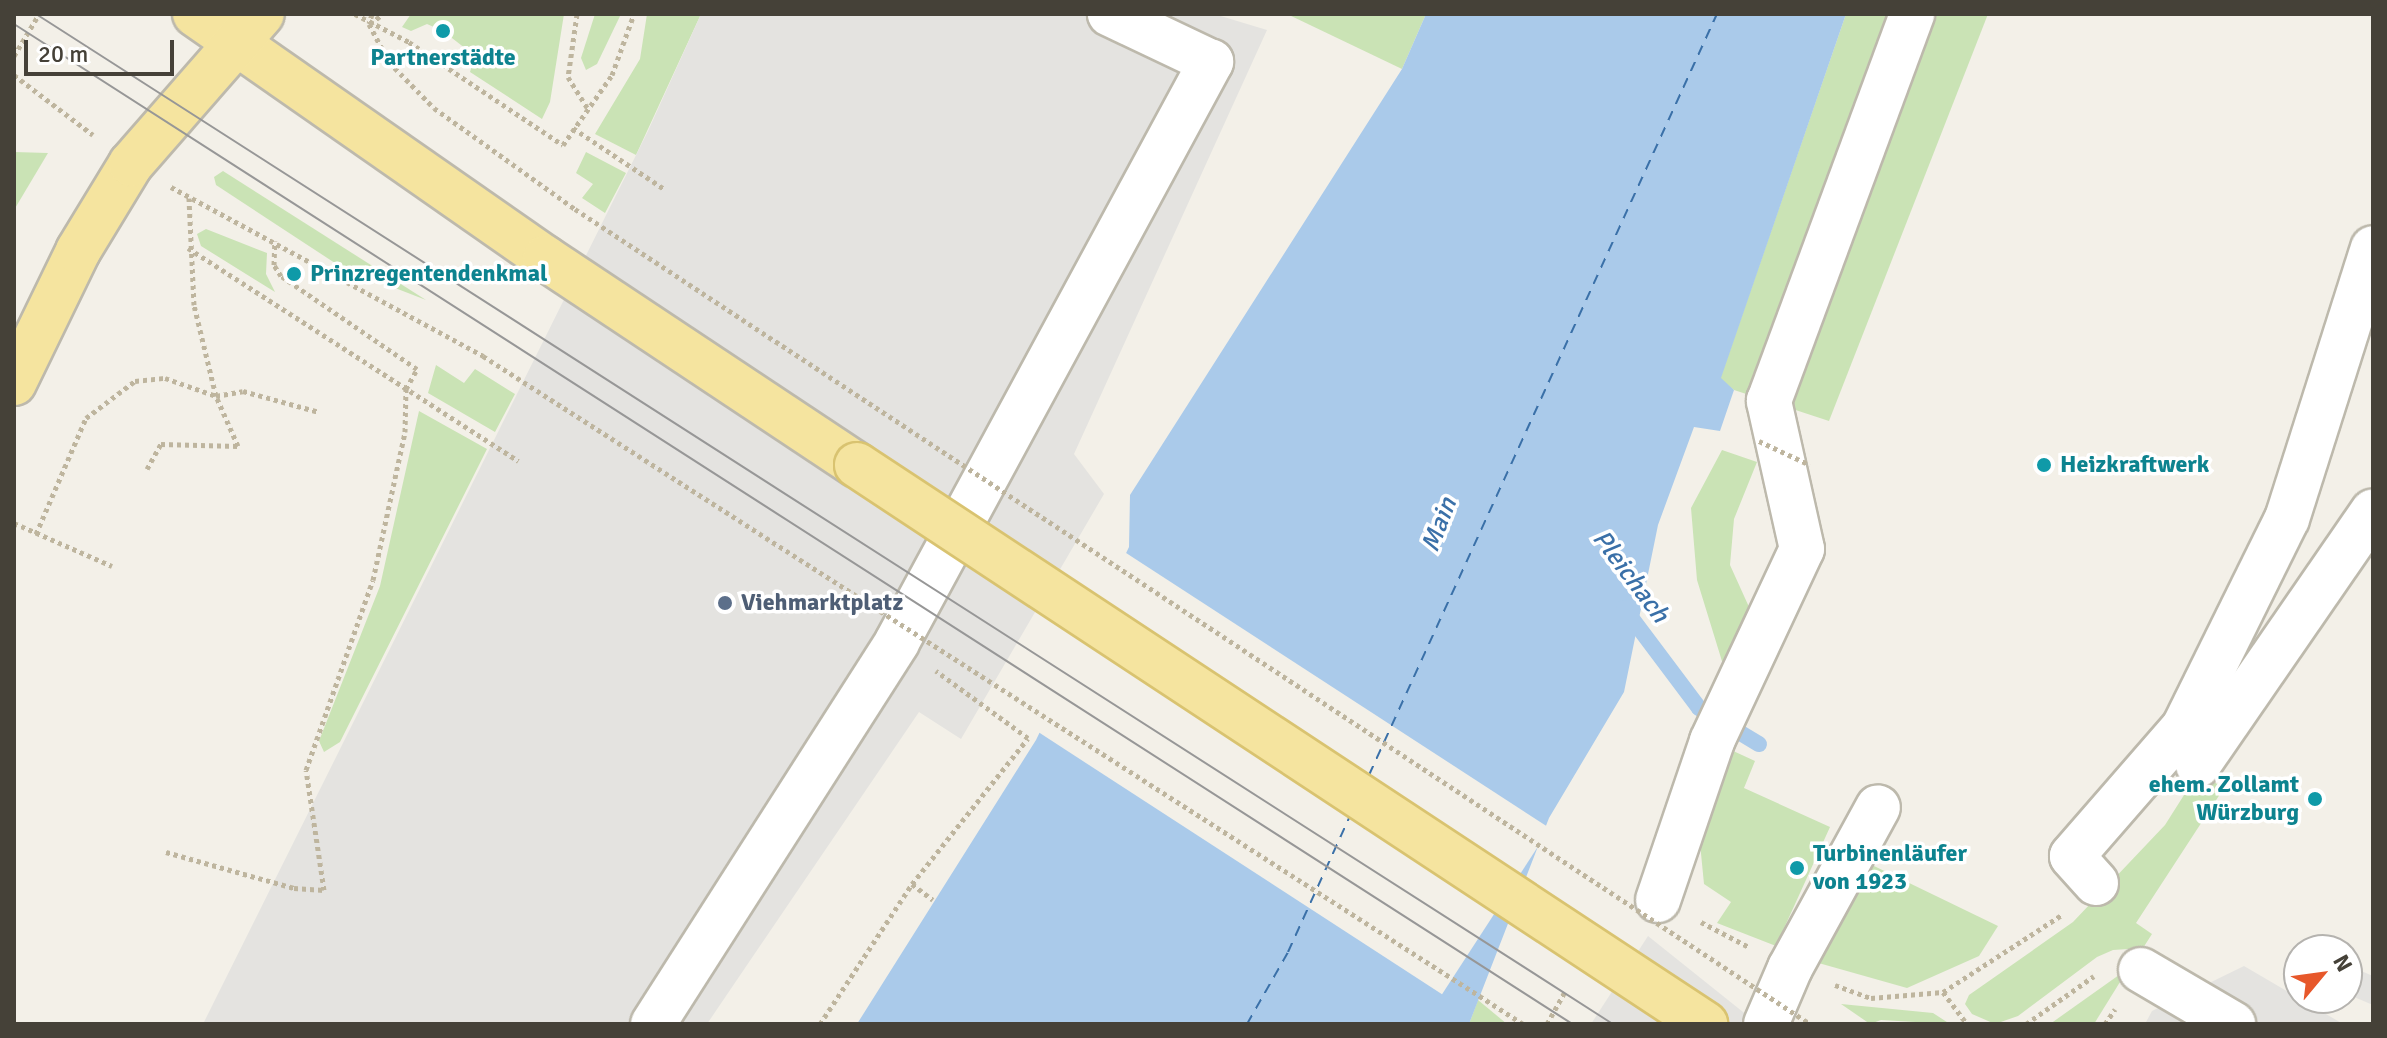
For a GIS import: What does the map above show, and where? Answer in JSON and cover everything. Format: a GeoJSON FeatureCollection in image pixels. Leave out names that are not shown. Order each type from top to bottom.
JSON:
{"type":"FeatureCollection","features":[{"type":"Feature","properties":{"kind":"main road"},"geometry":{"type":"LineString","coordinates":[[195,14],[250,28],[342,112],[545,258],[1705,1024]]}},
{"type":"Feature","properties":{"kind":"main road"},"geometry":{"type":"LineString","coordinates":[[14,383],[78,251],[131,164],[250,28]]}},
{"type":"Feature","properties":{"kind":"lane"},"geometry":{"type":"LineString","coordinates":[[653,1024],[897,642],[1211,62],[1110,14]]}},
{"type":"Feature","properties":{"kind":"lane"},"geometry":{"type":"LineString","coordinates":[[1658,900],[1712,741],[1735,686],[1802,549],[1769,401],[1912,14]]}},
{"type":"Feature","properties":{"kind":"lane"},"geometry":{"type":"LineString","coordinates":[[2096,883],[2072,856],[2184,727],[2287,519],[2373,248]]}},
{"type":"Feature","properties":{"kind":"lane"},"geometry":{"type":"LineString","coordinates":[[2198,765],[2373,511]]}},
{"type":"Feature","properties":{"kind":"lane"},"geometry":{"type":"LineString","coordinates":[[1766,1024],[1790,968],[1878,807]]}},
{"type":"Feature","properties":{"kind":"lane"},"geometry":{"type":"LineString","coordinates":[[2141,970],[2233,1024]]}},
{"type":"Feature","properties":{"kind":"path"},"geometry":{"type":"LineString","coordinates":[[14,56],[39,14]]}},
{"type":"Feature","properties":{"kind":"path"},"geometry":{"type":"LineString","coordinates":[[355,14],[369,24],[409,42],[484,96],[563,145],[612,75],[634,14]]}},
{"type":"Feature","properties":{"kind":"path"},"geometry":{"type":"LineString","coordinates":[[372,14],[369,24],[389,62],[434,108],[575,209],[1810,1024]]}},
{"type":"Feature","properties":{"kind":"path"},"geometry":{"type":"LineString","coordinates":[[369,24],[383,14]]}},
{"type":"Feature","properties":{"kind":"path"},"geometry":{"type":"LineString","coordinates":[[577,14],[568,77],[587,107]]}},
{"type":"Feature","properties":{"kind":"path"},"geometry":{"type":"LineString","coordinates":[[14,41],[21,45]]}},
{"type":"Feature","properties":{"kind":"path"},"geometry":{"type":"LineString","coordinates":[[14,75],[131,164]]}},
{"type":"Feature","properties":{"kind":"path"},"geometry":{"type":"LineString","coordinates":[[573,128],[664,189]]}},
{"type":"Feature","properties":{"kind":"path"},"geometry":{"type":"LineString","coordinates":[[147,469],[161,444],[238,446],[216,396],[194,305],[188,248],[189,198],[275,241],[483,356],[1523,1024]]}},
{"type":"Feature","properties":{"kind":"path"},"geometry":{"type":"LineString","coordinates":[[166,852],[294,888],[324,890],[306,770],[373,580],[405,432],[406,389],[417,369],[281,276],[274,265],[275,241]]}},
{"type":"Feature","properties":{"kind":"path"},"geometry":{"type":"LineString","coordinates":[[188,248],[518,461]]}},
{"type":"Feature","properties":{"kind":"path"},"geometry":{"type":"LineString","coordinates":[[36,534],[86,418],[112,394],[135,381],[165,378],[216,396],[243,391],[319,412]]}},
{"type":"Feature","properties":{"kind":"path"},"geometry":{"type":"LineString","coordinates":[[1759,441],[1810,465]]}},
{"type":"Feature","properties":{"kind":"path"},"geometry":{"type":"LineString","coordinates":[[14,523],[112,566]]}},
{"type":"Feature","properties":{"kind":"path"},"geometry":{"type":"LineString","coordinates":[[820,1024],[912,884],[1028,738],[897,642]]}},
{"type":"Feature","properties":{"kind":"path"},"geometry":{"type":"LineString","coordinates":[[1790,968],[1871,998],[1943,992],[2065,913],[2096,883]]}},
{"type":"Feature","properties":{"kind":"path"},"geometry":{"type":"LineString","coordinates":[[912,884],[933,900]]}},
{"type":"Feature","properties":{"kind":"path"},"geometry":{"type":"LineString","coordinates":[[2026,1024],[2108,966],[2125,963],[2141,970]]}},
{"type":"Feature","properties":{"kind":"path"},"geometry":{"type":"LineString","coordinates":[[1943,992],[1967,1024]]}},
{"type":"Feature","properties":{"kind":"green space"},"geometry":{"type":"Polygon","coordinates":[[[411,14],[564,14],[550,102],[542,119],[470,72],[475,56],[443,31],[427,24],[411,31],[402,27],[411,14]]]}},
{"type":"Feature","properties":{"kind":"green space"},"geometry":{"type":"Polygon","coordinates":[[[595,14],[621,14],[597,64],[586,70],[581,58],[595,14]]]}},
{"type":"Feature","properties":{"kind":"green space"},"geometry":{"type":"Polygon","coordinates":[[[647,14],[701,14],[636,155],[595,134],[640,59],[647,14]]]}},
{"type":"Feature","properties":{"kind":"green space"},"geometry":{"type":"Polygon","coordinates":[[[1287,14],[1426,14],[1402,69],[1287,14]]]}},
{"type":"Feature","properties":{"kind":"green space"},"geometry":{"type":"Polygon","coordinates":[[[1846,14],[1988,14],[1829,421],[1734,390],[1720,379],[1846,14]]]}},
{"type":"Feature","properties":{"kind":"green space"},"geometry":{"type":"Polygon","coordinates":[[[14,152],[48,153],[14,210],[14,152]]]}},
{"type":"Feature","properties":{"kind":"green space"},"geometry":{"type":"Polygon","coordinates":[[[586,152],[626,173],[605,213],[582,198],[593,184],[576,173],[586,152]]]}},
{"type":"Feature","properties":{"kind":"green space"},"geometry":{"type":"Polygon","coordinates":[[[223,171],[426,300],[341,267],[216,185],[214,177],[223,171]]]}},
{"type":"Feature","properties":{"kind":"green space"},"geometry":{"type":"Polygon","coordinates":[[[206,229],[267,253],[266,274],[275,292],[201,246],[197,234],[206,229]]]}},
{"type":"Feature","properties":{"kind":"green space"},"geometry":{"type":"Polygon","coordinates":[[[436,365],[464,383],[475,369],[515,394],[495,432],[428,393],[436,365]]]}},
{"type":"Feature","properties":{"kind":"green space"},"geometry":{"type":"Polygon","coordinates":[[[419,411],[487,449],[340,742],[324,752],[319,741],[380,586],[419,411]]]}},
{"type":"Feature","properties":{"kind":"green space"},"geometry":{"type":"Polygon","coordinates":[[[1722,450],[1757,462],[1734,519],[1730,565],[1754,618],[1729,684],[1697,580],[1691,508],[1722,450]]]}},
{"type":"Feature","properties":{"kind":"green space"},"geometry":{"type":"Polygon","coordinates":[[[1718,744],[1755,761],[1744,788],[1830,827],[1776,946],[1717,923],[1731,902],[1704,884],[1698,823],[1718,744]]]}},
{"type":"Feature","properties":{"kind":"green space"},"geometry":{"type":"Polygon","coordinates":[[[2198,773],[2224,788],[2136,923],[2152,934],[2143,948],[2113,950],[2097,957],[2018,1016],[1995,1024],[1972,1014],[1965,1004],[1969,995],[2073,922],[2165,825],[2198,773]]]}},
{"type":"Feature","properties":{"kind":"green space"},"geometry":{"type":"Polygon","coordinates":[[[1872,865],[1998,926],[1979,956],[1907,988],[1815,962],[1872,865]]]}},
{"type":"Feature","properties":{"kind":"green space"},"geometry":{"type":"Polygon","coordinates":[[[2119,975],[2120,982],[2094,1024],[2050,1024],[2119,975]]]}},
{"type":"Feature","properties":{"kind":"green space"},"geometry":{"type":"Polygon","coordinates":[[[1478,1000],[1507,1024],[1469,1024],[1478,1000]]]}},
{"type":"Feature","properties":{"kind":"green space"},"geometry":{"type":"Polygon","coordinates":[[[1841,1004],[1933,1013],[1950,1024],[1881,1020],[1870,1024],[1841,1004]]]}},
{"type":"Feature","properties":{"kind":"shaded area","name":"Viehmarktplatz"},"geometry":{"type":"Polygon","coordinates":[[[701,14],[1214,14],[1267,30],[1074,454],[1104,494],[961,739],[919,712],[707,1024],[203,1024],[648,131],[701,14]]]}},
{"type":"Feature","properties":{"kind":"shaded area"},"geometry":{"type":"Polygon","coordinates":[[[1648,936],[1758,1024],[1591,1024],[1648,936]]]}},
{"type":"Feature","properties":{"kind":"shaded area"},"geometry":{"type":"Polygon","coordinates":[[[2244,966],[2283,989],[2283,1014],[2326,1014],[2343,1024],[2145,1024],[2152,1011],[2244,966]]]}},
{"type":"Feature","properties":{"kind":"shaded area"},"geometry":{"type":"Polygon","coordinates":[[[2363,972],[2373,976],[2373,1005],[2363,1001],[2363,972]]]}},
{"type":"Feature","properties":{"kind":"water","name":"Main"},"geometry":{"type":"Polygon","coordinates":[[[1426,14],[1846,14],[1721,378],[1734,390],[1720,431],[1694,427],[1658,525],[1624,692],[1549,818],[1469,1024],[857,1024],[1036,740],[1129,547],[1130,495],[1402,69],[1426,14]]]}},
{"type":"Feature","properties":{"kind":"pier"},"geometry":{"type":"Polygon","coordinates":[[[1123,551],[1550,828],[1442,994],[1015,717],[1123,551]]]}},
{"type":"Feature","properties":{"kind":"waterway","name":"Pleichach"},"geometry":{"type":"LineString","coordinates":[[1624,608],[1699,708],[1759,744]]}},
{"type":"Feature","properties":{"kind":"ferry route"},"geometry":{"type":"LineString","coordinates":[[1369,775],[1717,14]]}},
{"type":"Feature","properties":{"kind":"ferry route"},"geometry":{"type":"LineString","coordinates":[[1247,1024],[1288,952],[1351,814]]}},
{"type":"Feature","properties":{"kind":"tram line"},"geometry":{"type":"LineString","coordinates":[[36,14],[1613,1024]]}},
{"type":"Feature","properties":{"kind":"tram line"},"geometry":{"type":"LineString","coordinates":[[14,24],[1572,1024]]}},
{"type":"Feature","properties":{"kind":"place","name":"Partnerstädte"},"geometry":{"type":"Point","coordinates":[443,31]}},
{"type":"Feature","properties":{"kind":"place","name":"Prinzregentendenkmal"},"geometry":{"type":"Point","coordinates":[294,274]}},
{"type":"Feature","properties":{"kind":"place","name":"Heizkraftwerk"},"geometry":{"type":"Point","coordinates":[2044,465]}},
{"type":"Feature","properties":{"kind":"place","name":"Viehmarktplatz"},"geometry":{"type":"Point","coordinates":[725,603]}},
{"type":"Feature","properties":{"kind":"place","name":"ehem. Zollamt Würzburg"},"geometry":{"type":"Point","coordinates":[2315,799]}},
{"type":"Feature","properties":{"kind":"place","name":"Turbinenläufer von 1923"},"geometry":{"type":"Point","coordinates":[1797,868]}}]}
